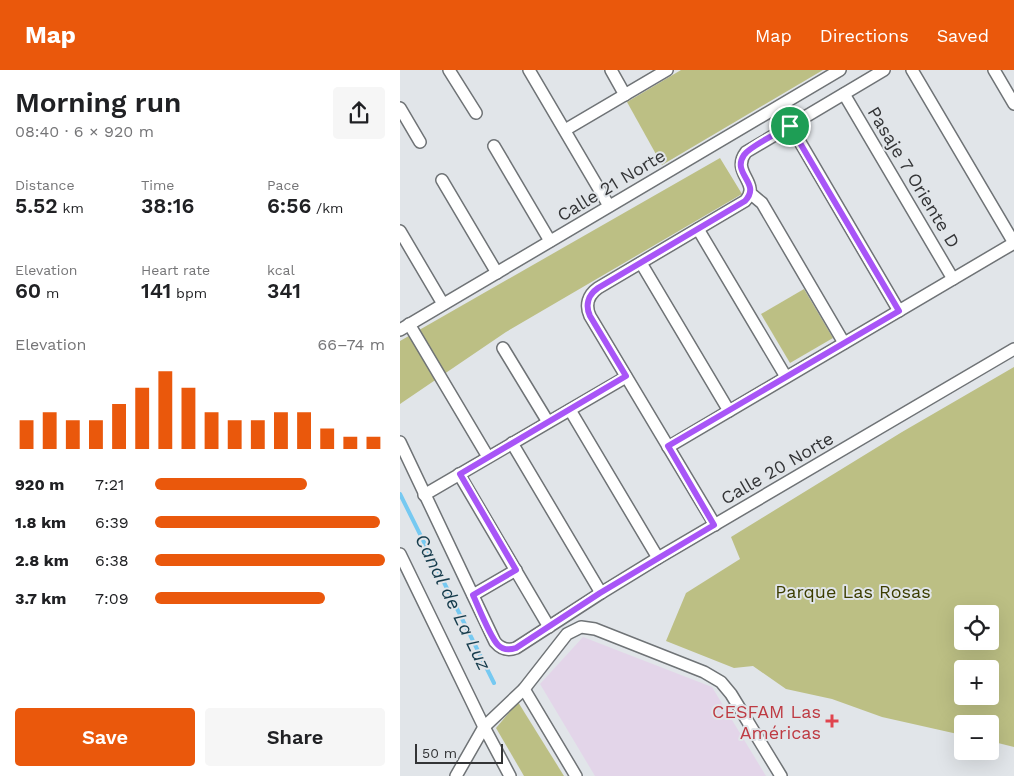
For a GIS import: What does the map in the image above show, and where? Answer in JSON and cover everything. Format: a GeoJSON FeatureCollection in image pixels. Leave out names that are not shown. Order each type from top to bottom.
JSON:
{"type":"FeatureCollection","features":[{"type":"Feature","properties":{"kind":"street"},"geometry":{"type":"LineString","coordinates":[[449,70],[476,113]]}},
{"type":"Feature","properties":{"kind":"street"},"geometry":{"type":"LineString","coordinates":[[529,70],[609,206]]}},
{"type":"Feature","properties":{"kind":"street"},"geometry":{"type":"LineString","coordinates":[[611,70],[625,95]]}},
{"type":"Feature","properties":{"kind":"street"},"geometry":{"type":"LineString","coordinates":[[565,130],[667,70]]}},
{"type":"Feature","properties":{"kind":"street","name":"Calle 21 Norte"},"geometry":{"type":"LineString","coordinates":[[404,327],[840,70]]}},
{"type":"Feature","properties":{"kind":"street"},"geometry":{"type":"LineString","coordinates":[[714,525],[590,316],[587,306],[588,301],[598,288],[745,201],[750,193],[749,184],[741,170],[741,161],[746,152],[884,70]]}},
{"type":"Feature","properties":{"kind":"street"},"geometry":{"type":"LineString","coordinates":[[668,446],[1014,243],[912,70]]}},
{"type":"Feature","properties":{"kind":"street"},"geometry":{"type":"LineString","coordinates":[[994,70],[1014,104]]}},
{"type":"Feature","properties":{"kind":"street","name":"Pasaje 7 Oriente D"},"geometry":{"type":"LineString","coordinates":[[844,94],[954,279]]}},
{"type":"Feature","properties":{"kind":"street"},"geometry":{"type":"LineString","coordinates":[[400,108],[420,142]]}},
{"type":"Feature","properties":{"kind":"street"},"geometry":{"type":"LineString","coordinates":[[790,126],[899,311]]}},
{"type":"Feature","properties":{"kind":"street"},"geometry":{"type":"LineString","coordinates":[[494,146],[550,241]]}},
{"type":"Feature","properties":{"kind":"street"},"geometry":{"type":"LineString","coordinates":[[442,180],[497,273]]}},
{"type":"Feature","properties":{"kind":"street"},"geometry":{"type":"LineString","coordinates":[[750,193],[762,202],[844,343]]}},
{"type":"Feature","properties":{"kind":"street"},"geometry":{"type":"LineString","coordinates":[[698,229],[786,377]]}},
{"type":"Feature","properties":{"kind":"street"},"geometry":{"type":"LineString","coordinates":[[400,231],[443,304]]}},
{"type":"Feature","properties":{"kind":"street"},"geometry":{"type":"LineString","coordinates":[[641,263],[729,411]]}},
{"type":"Feature","properties":{"kind":"street"},"geometry":{"type":"LineString","coordinates":[[404,327],[488,457]]}},
{"type":"Feature","properties":{"kind":"street"},"geometry":{"type":"LineString","coordinates":[[503,348],[548,422]]}},
{"type":"Feature","properties":{"kind":"street","name":"Calle 20 Norte"},"geometry":{"type":"LineString","coordinates":[[473,595],[498,646],[507,650],[516,648],[658,558],[1014,349]]}},
{"type":"Feature","properties":{"kind":"street"},"geometry":{"type":"LineString","coordinates":[[424,495],[626,376]]}},
{"type":"Feature","properties":{"kind":"street"},"geometry":{"type":"LineString","coordinates":[[570,410],[658,558]]}},
{"type":"Feature","properties":{"kind":"street"},"geometry":{"type":"LineString","coordinates":[[400,442],[473,595],[516,570]]}},
{"type":"Feature","properties":{"kind":"street"},"geometry":{"type":"LineString","coordinates":[[512,444],[600,593]]}},
{"type":"Feature","properties":{"kind":"street"},"geometry":{"type":"LineString","coordinates":[[460,474],[549,627]]}},
{"type":"Feature","properties":{"kind":"street"},"geometry":{"type":"LineString","coordinates":[[400,554],[484,728],[510,776]]}},
{"type":"Feature","properties":{"kind":"street"},"geometry":{"type":"LineString","coordinates":[[456,776],[484,728],[524,689],[567,634],[581,627],[595,629],[704,672],[721,682],[781,776]]}},
{"type":"Feature","properties":{"kind":"street"},"geometry":{"type":"LineString","coordinates":[[524,689],[576,776]]}},
{"type":"Feature","properties":{"kind":"shaded area"},"geometry":{"type":"Polygon","coordinates":[[[583,637],[712,687],[766,776],[595,776],[540,684],[583,637]]]}},
{"type":"Feature","properties":{"kind":"green space"},"geometry":{"type":"Polygon","coordinates":[[[681,70],[823,70],[662,165],[627,102],[681,70]]]}},
{"type":"Feature","properties":{"kind":"green space"},"geometry":{"type":"Polygon","coordinates":[[[720,158],[742,194],[506,332],[400,404],[400,341],[720,158]]]}},
{"type":"Feature","properties":{"kind":"green space"},"geometry":{"type":"Polygon","coordinates":[[[804,289],[833,338],[790,363],[761,314],[804,289]]]}},
{"type":"Feature","properties":{"kind":"green space","name":"Parque Las Rosas"},"geometry":{"type":"Polygon","coordinates":[[[1014,367],[1014,747],[999,743],[999,715],[954,715],[954,733],[882,717],[832,699],[786,689],[753,666],[734,668],[666,641],[686,593],[740,559],[731,537],[902,432],[1014,367]]]}},
{"type":"Feature","properties":{"kind":"green space"},"geometry":{"type":"Polygon","coordinates":[[[518,702],[564,776],[524,776],[496,728],[518,702]]]}},
{"type":"Feature","properties":{"kind":"waterway","name":"Canal de La Luz"},"geometry":{"type":"LineString","coordinates":[[400,494],[494,683]]}},
{"type":"Feature","properties":{"kind":"place","name":"CESFAM Las Américas"},"geometry":{"type":"Point","coordinates":[832,721]}},
{"type":"Feature","properties":{"kind":"route"},"geometry":{"type":"LineString","coordinates":[[790,126],[899,311],[668,446],[714,525],[600,593],[516,648],[507,650],[498,646],[473,595],[516,570],[460,474],[626,376],[590,316],[587,306],[590,296],[598,288],[745,201],[751,190],[741,170],[740,165],[743,156],[750,149],[790,126]]}}]}
